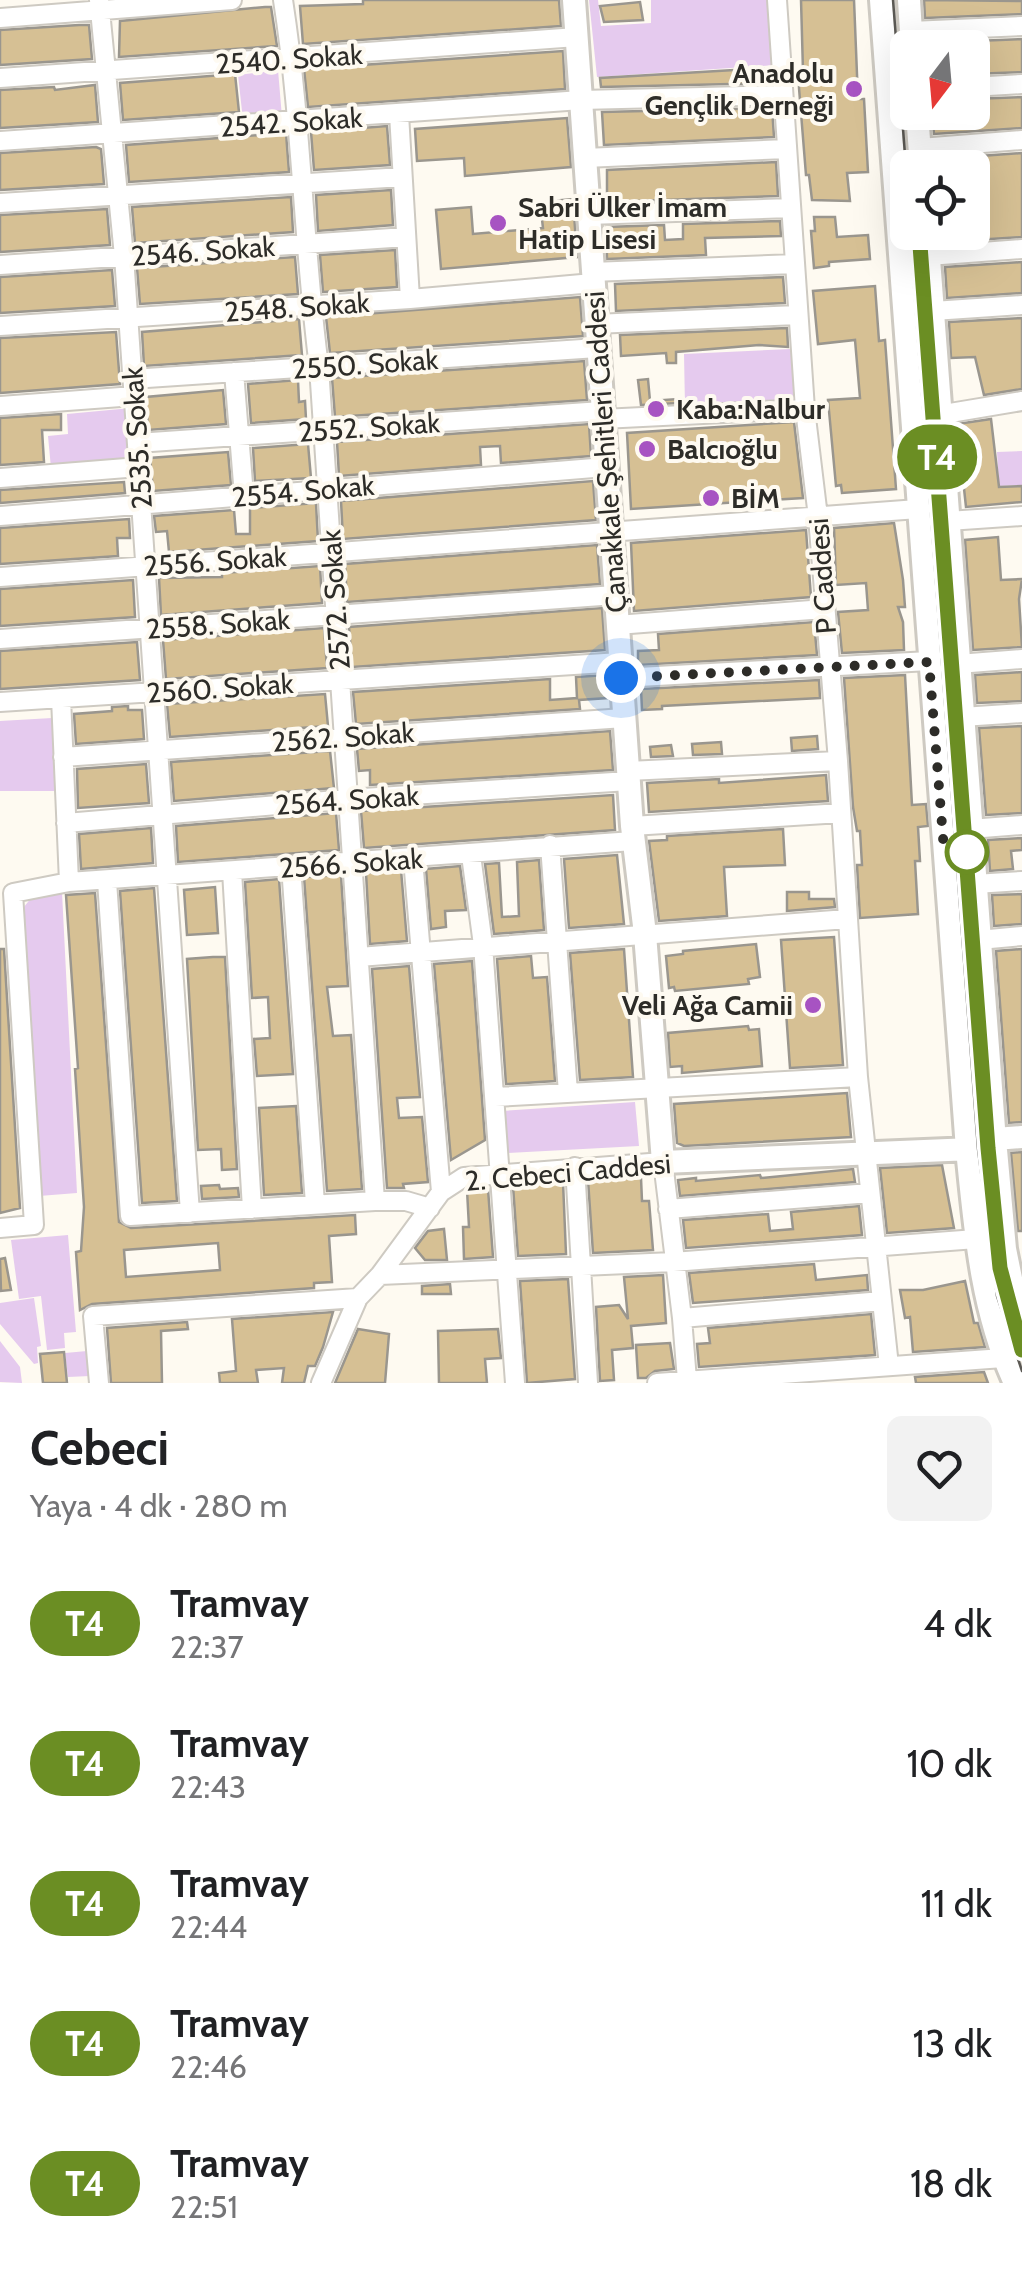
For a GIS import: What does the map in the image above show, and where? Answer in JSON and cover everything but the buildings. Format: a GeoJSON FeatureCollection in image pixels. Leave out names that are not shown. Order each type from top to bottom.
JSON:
{"type":"FeatureCollection","features":[{"type":"Feature","properties":{"kind":"main road","name":"Çanakkale Şehitleri Caddesi"},"geometry":{"type":"LineString","coordinates":[[574,0],[632,834],[645,934],[662,1162]]}},
{"type":"Feature","properties":{"kind":"main road"},"geometry":{"type":"LineString","coordinates":[[881,0],[976,1239],[1003,1358],[1014,1383]]}},
{"type":"Feature","properties":{"kind":"main road"},"geometry":{"type":"LineString","coordinates":[[909,0],[911,30]]}},
{"type":"Feature","properties":{"kind":"main road"},"geometry":{"type":"LineString","coordinates":[[928,250],[938,415],[1005,1249],[1022,1333]]}},
{"type":"Feature","properties":{"kind":"main road","name":"2. Cebeci Caddesi"},"geometry":{"type":"LineString","coordinates":[[662,1162],[996,1144],[1022,1138]]}},
{"type":"Feature","properties":{"kind":"street"},"geometry":{"type":"LineString","coordinates":[[0,18],[99,4],[232,0]]}},
{"type":"Feature","properties":{"kind":"street","name":"2572. Sokak"},"geometry":{"type":"LineString","coordinates":[[283,0],[292,60],[305,245],[319,367],[376,1201]]}},
{"type":"Feature","properties":{"kind":"street","name":"P Caddesi"},"geometry":{"type":"LineString","coordinates":[[777,0],[805,409],[838,761],[858,1077],[889,1366]]}},
{"type":"Feature","properties":{"kind":"street","name":"2535. Sokak"},"geometry":{"type":"LineString","coordinates":[[99,4],[124,256],[190,1213]]}},
{"type":"Feature","properties":{"kind":"street"},"geometry":{"type":"LineString","coordinates":[[990,30],[1022,26]]}},
{"type":"Feature","properties":{"kind":"street","name":"2540. Sokak"},"geometry":{"type":"LineString","coordinates":[[0,78],[577,37]]}},
{"type":"Feature","properties":{"kind":"street"},"geometry":{"type":"LineString","coordinates":[[990,86],[1022,84]]}},
{"type":"Feature","properties":{"kind":"street","name":"2542. Sokak"},"geometry":{"type":"LineString","coordinates":[[0,141],[581,100],[783,95]]}},
{"type":"Feature","properties":{"kind":"street"},"geometry":{"type":"LineString","coordinates":[[399,114],[410,300]]}},
{"type":"Feature","properties":{"kind":"street"},"geometry":{"type":"LineString","coordinates":[[965,150],[1022,140]]}},
{"type":"Feature","properties":{"kind":"street"},"geometry":{"type":"LineString","coordinates":[[585,158],[787,149]]}},
{"type":"Feature","properties":{"kind":"street"},"geometry":{"type":"LineString","coordinates":[[0,203],[402,177]]}},
{"type":"Feature","properties":{"kind":"street"},"geometry":{"type":"LineString","coordinates":[[588,215],[791,208]]}},
{"type":"Feature","properties":{"kind":"street","name":"2546. Sokak"},"geometry":{"type":"LineString","coordinates":[[0,265],[406,237]]}},
{"type":"Feature","properties":{"kind":"street"},"geometry":{"type":"LineString","coordinates":[[990,248],[1022,250]]}},
{"type":"Feature","properties":{"kind":"street","name":"2548. Sokak"},"geometry":{"type":"LineString","coordinates":[[0,326],[410,300],[592,278],[795,264]]}},
{"type":"Feature","properties":{"kind":"street"},"geometry":{"type":"LineString","coordinates":[[932,310],[1022,304]]}},
{"type":"Feature","properties":{"kind":"street"},"geometry":{"type":"LineString","coordinates":[[595,324],[798,316]]}},
{"type":"Feature","properties":{"kind":"street","name":"2550. Sokak"},"geometry":{"type":"LineString","coordinates":[[0,406],[234,372],[597,348]]}},
{"type":"Feature","properties":{"kind":"street"},"geometry":{"type":"LineString","coordinates":[[234,372],[244,496]]}},
{"type":"Feature","properties":{"kind":"street"},"geometry":{"type":"LineString","coordinates":[[938,415],[1022,401]]}},
{"type":"Feature","properties":{"kind":"street","name":"2552. Sokak"},"geometry":{"type":"LineString","coordinates":[[137,443],[602,415],[805,409]]}},
{"type":"Feature","properties":{"kind":"street"},"geometry":{"type":"LineString","coordinates":[[0,478],[138,467]]}},
{"type":"Feature","properties":{"kind":"street","name":"2554. Sokak"},"geometry":{"type":"LineString","coordinates":[[0,516],[606,467]]}},
{"type":"Feature","properties":{"kind":"street","name":"2556. Sokak"},"geometry":{"type":"LineString","coordinates":[[0,577],[918,509]]}},
{"type":"Feature","properties":{"kind":"street"},"geometry":{"type":"LineString","coordinates":[[948,521],[1022,516]]}},
{"type":"Feature","properties":{"kind":"street","name":"2558. Sokak"},"geometry":{"type":"LineString","coordinates":[[0,639],[615,595]]}},
{"type":"Feature","properties":{"kind":"street"},"geometry":{"type":"LineString","coordinates":[[617,625],[824,609]]}},
{"type":"Feature","properties":{"kind":"street"},"geometry":{"type":"LineString","coordinates":[[958,664],[1022,659]]}},
{"type":"Feature","properties":{"kind":"street","name":"2560. Sokak"},"geometry":{"type":"LineString","coordinates":[[0,702],[340,680],[929,662]]}},
{"type":"Feature","properties":{"kind":"street"},"geometry":{"type":"LineString","coordinates":[[61,698],[69,882]]}},
{"type":"Feature","properties":{"kind":"street"},"geometry":{"type":"LineString","coordinates":[[962,716],[1022,713]]}},
{"type":"Feature","properties":{"kind":"street","name":"2562. Sokak"},"geometry":{"type":"LineString","coordinates":[[63,757],[624,718]]}},
{"type":"Feature","properties":{"kind":"street","name":"2564. Sokak"},"geometry":{"type":"LineString","coordinates":[[66,823],[838,761]]}},
{"type":"Feature","properties":{"kind":"street","name":"2566. Sokak"},"geometry":{"type":"LineString","coordinates":[[0,1228],[34,1226],[13,893],[69,882],[471,855],[841,813]]}},
{"type":"Feature","properties":{"kind":"street"},"geometry":{"type":"LineString","coordinates":[[970,829],[1022,825]]}},
{"type":"Feature","properties":{"kind":"street"},"geometry":{"type":"LineString","coordinates":[[550,845],[568,1093]]}},
{"type":"Feature","properties":{"kind":"street"},"geometry":{"type":"LineString","coordinates":[[471,855],[496,1097],[515,1383]]}},
{"type":"Feature","properties":{"kind":"street"},"geometry":{"type":"LineString","coordinates":[[107,881],[130,1216],[435,1200],[413,858]]}},
{"type":"Feature","properties":{"kind":"street"},"geometry":{"type":"LineString","coordinates":[[291,866],[315,1204]]}},
{"type":"Feature","properties":{"kind":"street"},"geometry":{"type":"LineString","coordinates":[[232,870],[252,1208]]}},
{"type":"Feature","properties":{"kind":"street"},"geometry":{"type":"LineString","coordinates":[[974,884],[1022,880]]}},
{"type":"Feature","properties":{"kind":"street"},"geometry":{"type":"LineString","coordinates":[[360,956],[847,919]]}},
{"type":"Feature","properties":{"kind":"street"},"geometry":{"type":"LineString","coordinates":[[979,940],[1022,936]]}},
{"type":"Feature","properties":{"kind":"street"},"geometry":{"type":"LineString","coordinates":[[496,1097],[858,1077]]}},
{"type":"Feature","properties":{"kind":"street","name":"2. Cebeci Caddesi"},"geometry":{"type":"LineString","coordinates":[[320,1383],[358,1298],[435,1200],[464,1177],[662,1162]]}},
{"type":"Feature","properties":{"kind":"street","name":"Çanakkale Şehitleri Caddesi"},"geometry":{"type":"LineString","coordinates":[[662,1162],[686,1380]]}},
{"type":"Feature","properties":{"kind":"street"},"geometry":{"type":"LineString","coordinates":[[575,1167],[588,1383]]}},
{"type":"Feature","properties":{"kind":"street"},"geometry":{"type":"LineString","coordinates":[[668,1208],[870,1193]]}},
{"type":"Feature","properties":{"kind":"street"},"geometry":{"type":"LineString","coordinates":[[380,1274],[674,1262],[976,1239]]}},
{"type":"Feature","properties":{"kind":"street"},"geometry":{"type":"LineString","coordinates":[[99,1383],[92,1316],[358,1298]]}},
{"type":"Feature","properties":{"kind":"street"},"geometry":{"type":"LineString","coordinates":[[682,1318],[882,1301]]}},
{"type":"Feature","properties":{"kind":"street"},"geometry":{"type":"LineString","coordinates":[[658,1383],[1003,1358]]}},
{"type":"Feature","properties":{"kind":"shaded area"},"geometry":{"type":"Polygon","coordinates":[[[589,0],[598,0],[601,26],[651,23],[651,0],[773,0],[776,65],[597,77],[589,0]]]}},
{"type":"Feature","properties":{"kind":"shaded area"},"geometry":{"type":"Polygon","coordinates":[[[278,70],[282,117],[243,120],[238,75],[278,70]]]}},
{"type":"Feature","properties":{"kind":"shaded area"},"geometry":{"type":"Polygon","coordinates":[[[791,349],[795,402],[685,407],[684,354],[791,349]]]}},
{"type":"Feature","properties":{"kind":"shaded area"},"geometry":{"type":"Polygon","coordinates":[[[131,408],[136,461],[51,468],[48,436],[68,434],[67,414],[131,408]]]}},
{"type":"Feature","properties":{"kind":"shaded area"},"geometry":{"type":"Polygon","coordinates":[[[1022,451],[1022,485],[999,486],[997,452],[1022,451]]]}},
{"type":"Feature","properties":{"kind":"shaded area"},"geometry":{"type":"Polygon","coordinates":[[[52,718],[55,791],[0,791],[0,721],[52,718]]]}},
{"type":"Feature","properties":{"kind":"shaded area"},"geometry":{"type":"Polygon","coordinates":[[[62,892],[77,1193],[39,1196],[19,913],[32,897],[62,892]]]}},
{"type":"Feature","properties":{"kind":"shaded area"},"geometry":{"type":"Polygon","coordinates":[[[635,1102],[639,1146],[508,1153],[502,1111],[635,1102]]]}},
{"type":"Feature","properties":{"kind":"shaded area"},"geometry":{"type":"Polygon","coordinates":[[[68,1235],[76,1332],[64,1333],[65,1348],[47,1350],[41,1296],[19,1299],[11,1240],[68,1235]]]}},
{"type":"Feature","properties":{"kind":"shaded area"},"geometry":{"type":"Polygon","coordinates":[[[34,1298],[41,1346],[37,1347],[38,1363],[34,1364],[0,1324],[0,1303],[34,1298]]]}},
{"type":"Feature","properties":{"kind":"shaded area"},"geometry":{"type":"Polygon","coordinates":[[[0,1341],[20,1367],[22,1383],[0,1382],[0,1341]]]}},
{"type":"Feature","properties":{"kind":"shaded area"},"geometry":{"type":"Polygon","coordinates":[[[87,1351],[90,1376],[68,1377],[65,1353],[87,1351]]]}},
{"type":"Feature","properties":{"kind":"tram line"},"geometry":{"type":"LineString","coordinates":[[893,0],[905,150]]}},
{"type":"Feature","properties":{"kind":"tram line"},"geometry":{"type":"LineString","coordinates":[[911,250],[978,1149],[997,1296],[1022,1371]]}},
{"type":"Feature","properties":{"kind":"tram line","name":"T4"},"geometry":{"type":"LineString","coordinates":[[920,250],[996,1236],[1005,1296],[1022,1350]]}},
{"type":"Feature","properties":{"kind":"place","name":"Anadolu Gençlik Derneği"},"geometry":{"type":"Point","coordinates":[854,89]}},
{"type":"Feature","properties":{"kind":"place","name":"Sabri Ülker İmam Hatip Lisesi"},"geometry":{"type":"Point","coordinates":[498,223]}},
{"type":"Feature","properties":{"kind":"place","name":"Kaba:Nalbur"},"geometry":{"type":"Point","coordinates":[656,409]}},
{"type":"Feature","properties":{"kind":"place","name":"Balcıoğlu"},"geometry":{"type":"Point","coordinates":[647,449]}},
{"type":"Feature","properties":{"kind":"place","name":"BİM"},"geometry":{"type":"Point","coordinates":[711,498]}},
{"type":"Feature","properties":{"kind":"place","name":"Veli Ağa Camii"},"geometry":{"type":"Point","coordinates":[813,1005]}},
{"type":"Feature","properties":{"kind":"route"},"geometry":{"type":"LineString","coordinates":[[621,678],[929,662],[944,850],[967,852]]}}]}
